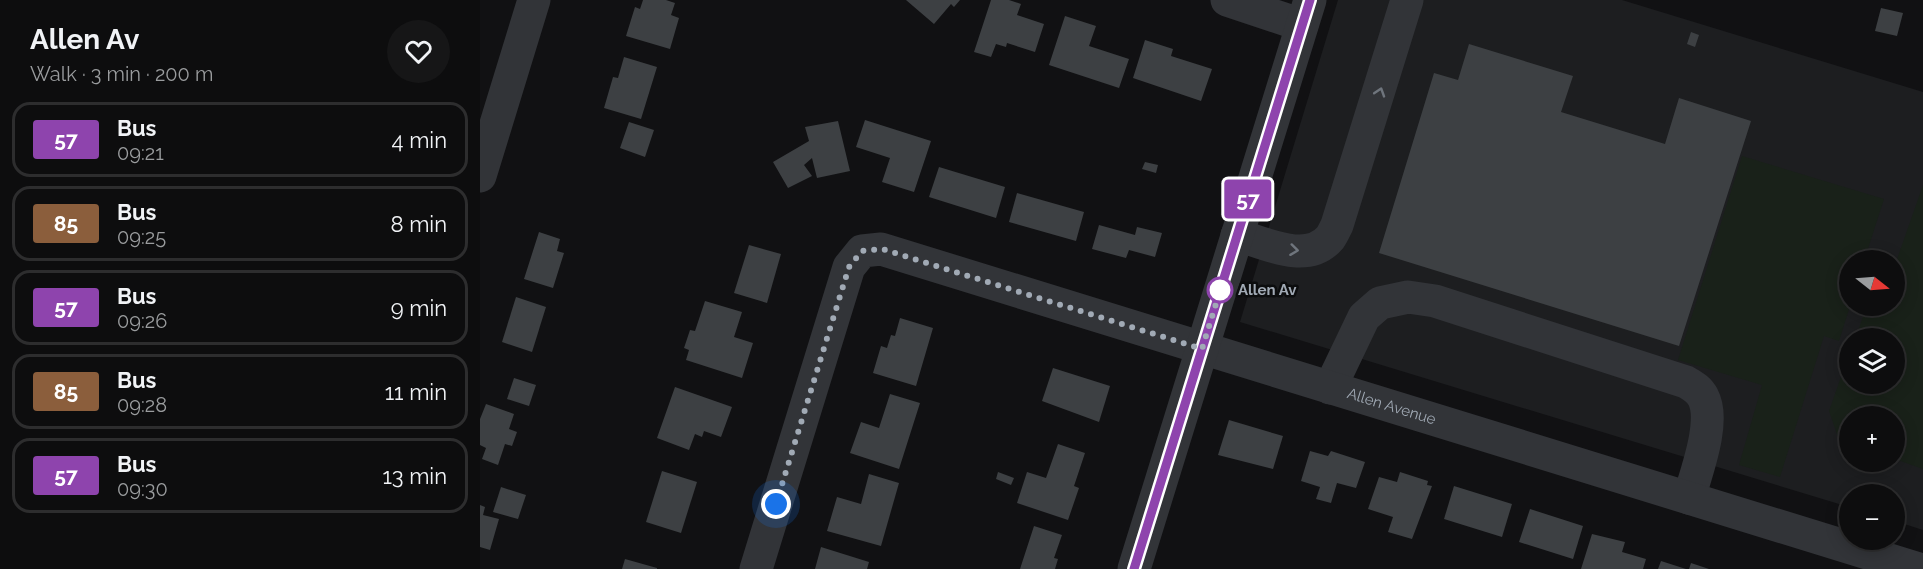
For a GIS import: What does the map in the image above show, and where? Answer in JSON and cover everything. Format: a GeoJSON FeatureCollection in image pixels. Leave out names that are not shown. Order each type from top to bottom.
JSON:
{"type":"FeatureCollection","features":[{"type":"Feature","properties":{"kind":"street"},"geometry":{"type":"LineString","coordinates":[[480,176],[534,0]]}},
{"type":"Feature","properties":{"kind":"street"},"geometry":{"type":"LineString","coordinates":[[1134,569],[1306,12],[1227,0]]}},
{"type":"Feature","properties":{"kind":"street"},"geometry":{"type":"LineString","coordinates":[[1237,235],[1294,251],[1310,250],[1320,246],[1331,237],[1341,214],[1407,0]]}},
{"type":"Feature","properties":{"kind":"street","name":"Allen Avenue"},"geometry":{"type":"LineString","coordinates":[[756,569],[849,267],[862,251],[882,249],[1919,569]]}},
{"type":"Feature","properties":{"kind":"street"},"geometry":{"type":"LineString","coordinates":[[1330,388],[1364,317],[1380,303],[1408,297],[1435,301],[1686,382],[1699,390],[1708,413],[1699,463],[1689,498]]}},
{"type":"Feature","properties":{"kind":"shaded area"},"geometry":{"type":"Polygon","coordinates":[[[1338,0],[1622,0],[1923,92],[1923,530],[1905,524],[1905,484],[1839,484],[1839,504],[1240,322],[1338,0]]]}},
{"type":"Feature","properties":{"kind":"shaded area"},"geometry":{"type":"Polygon","coordinates":[[[1742,156],[1884,199],[1868,250],[1839,250],[1839,316],[1847,316],[1843,328],[1839,328],[1839,341],[1824,336],[1780,477],[1739,465],[1762,385],[1678,360],[1742,156]]]}},
{"type":"Feature","properties":{"kind":"shaded area"},"geometry":{"type":"Polygon","coordinates":[[[1923,185],[1923,469],[1905,463],[1905,406],[1839,406],[1839,437],[1829,411],[1839,382],[1839,394],[1905,394],[1905,328],[1859,328],[1863,316],[1905,316],[1905,250],[1900,250],[1923,185]]]}},
{"type":"Feature","properties":{"kind":"building"},"geometry":{"type":"Polygon","coordinates":[[[643,0],[666,0],[675,3],[671,15],[679,18],[670,49],[626,36],[635,7],[640,9],[643,0]]]}},
{"type":"Feature","properties":{"kind":"building"},"geometry":{"type":"Polygon","coordinates":[[[906,0],[960,0],[954,7],[951,4],[934,24],[906,0]]]}},
{"type":"Feature","properties":{"kind":"building"},"geometry":{"type":"Polygon","coordinates":[[[991,0],[1009,0],[1021,4],[1017,15],[1044,24],[1035,52],[1007,43],[1006,47],[996,44],[991,57],[974,52],[991,0]]]}},
{"type":"Feature","properties":{"kind":"building"},"geometry":{"type":"Polygon","coordinates":[[[1881,8],[1903,13],[1897,36],[1875,31],[1881,8]]]}},
{"type":"Feature","properties":{"kind":"building"},"geometry":{"type":"Polygon","coordinates":[[[1065,16],[1096,26],[1089,46],[1129,59],[1119,88],[1049,65],[1065,16]]]}},
{"type":"Feature","properties":{"kind":"building"},"geometry":{"type":"Polygon","coordinates":[[[1691,32],[1699,35],[1695,47],[1687,44],[1691,32]]]}},
{"type":"Feature","properties":{"kind":"building"},"geometry":{"type":"Polygon","coordinates":[[[1145,40],[1173,49],[1171,56],[1212,69],[1201,101],[1133,78],[1145,40]]]}},
{"type":"Feature","properties":{"kind":"building"},"geometry":{"type":"Polygon","coordinates":[[[1469,44],[1573,76],[1561,112],[1665,144],[1679,98],[1751,121],[1679,346],[1379,253],[1434,73],[1458,80],[1469,44]]]}},
{"type":"Feature","properties":{"kind":"building"},"geometry":{"type":"Polygon","coordinates":[[[624,57],[657,67],[641,119],[604,108],[613,77],[618,78],[624,57]]]}},
{"type":"Feature","properties":{"kind":"building"},"geometry":{"type":"Polygon","coordinates":[[[865,120],[931,141],[914,192],[882,182],[890,158],[856,147],[865,120]]]}},
{"type":"Feature","properties":{"kind":"building"},"geometry":{"type":"Polygon","coordinates":[[[838,121],[850,171],[817,178],[812,158],[804,165],[812,176],[788,188],[773,162],[809,141],[805,127],[838,121]]]}},
{"type":"Feature","properties":{"kind":"building"},"geometry":{"type":"Polygon","coordinates":[[[629,122],[654,130],[645,157],[620,148],[629,122]]]}},
{"type":"Feature","properties":{"kind":"building"},"geometry":{"type":"Polygon","coordinates":[[[1145,162],[1158,165],[1156,173],[1142,169],[1145,162]]]}},
{"type":"Feature","properties":{"kind":"building"},"geometry":{"type":"Polygon","coordinates":[[[939,167],[1005,187],[996,218],[929,197],[939,167]]]}},
{"type":"Feature","properties":{"kind":"building"},"geometry":{"type":"Polygon","coordinates":[[[1017,193],[1084,212],[1076,241],[1009,222],[1017,193]]]}},
{"type":"Feature","properties":{"kind":"building"},"geometry":{"type":"Polygon","coordinates":[[[1099,225],[1135,235],[1137,227],[1162,233],[1155,257],[1129,250],[1126,258],[1092,249],[1099,225]]]}},
{"type":"Feature","properties":{"kind":"building"},"geometry":{"type":"Polygon","coordinates":[[[539,232],[560,239],[557,251],[564,253],[553,288],[524,279],[539,232]]]}},
{"type":"Feature","properties":{"kind":"building"},"geometry":{"type":"Polygon","coordinates":[[[749,245],[781,254],[767,303],[734,293],[749,245]]]}},
{"type":"Feature","properties":{"kind":"building"},"geometry":{"type":"Polygon","coordinates":[[[516,297],[546,307],[532,352],[502,342],[516,297]]]}},
{"type":"Feature","properties":{"kind":"building"},"geometry":{"type":"Polygon","coordinates":[[[705,301],[742,312],[734,337],[753,343],[742,378],[686,360],[689,350],[684,348],[690,330],[695,331],[705,301]]]}},
{"type":"Feature","properties":{"kind":"building"},"geometry":{"type":"Polygon","coordinates":[[[900,318],[933,328],[916,386],[873,373],[881,346],[887,348],[891,335],[895,336],[900,318]]]}},
{"type":"Feature","properties":{"kind":"building"},"geometry":{"type":"Polygon","coordinates":[[[1053,368],[1110,386],[1099,422],[1042,401],[1053,368]]]}},
{"type":"Feature","properties":{"kind":"building"},"geometry":{"type":"Polygon","coordinates":[[[514,378],[536,385],[529,406],[507,399],[514,378]]]}},
{"type":"Feature","properties":{"kind":"building"},"geometry":{"type":"Polygon","coordinates":[[[675,387],[732,407],[721,437],[704,431],[702,437],[695,434],[689,450],[657,438],[675,387]]]}},
{"type":"Feature","properties":{"kind":"building"},"geometry":{"type":"Polygon","coordinates":[[[890,394],[920,403],[899,469],[850,453],[861,422],[879,428],[890,394]]]}},
{"type":"Feature","properties":{"kind":"building"},"geometry":{"type":"Polygon","coordinates":[[[486,404],[514,414],[509,429],[517,432],[512,446],[505,444],[498,465],[482,459],[486,448],[480,445],[480,419],[486,404]]]}},
{"type":"Feature","properties":{"kind":"building"},"geometry":{"type":"Polygon","coordinates":[[[1229,420],[1283,436],[1273,469],[1218,455],[1229,420]]]}},
{"type":"Feature","properties":{"kind":"building"},"geometry":{"type":"Polygon","coordinates":[[[1058,444],[1085,453],[1074,486],[1079,488],[1068,520],[1017,503],[1027,472],[1046,478],[1058,444]]]}},
{"type":"Feature","properties":{"kind":"building"},"geometry":{"type":"Polygon","coordinates":[[[1310,451],[1328,456],[1331,451],[1365,462],[1356,488],[1337,483],[1331,503],[1316,499],[1320,487],[1301,481],[1310,451]]]}},
{"type":"Feature","properties":{"kind":"building"},"geometry":{"type":"Polygon","coordinates":[[[662,471],[697,482],[681,533],[646,522],[662,471]]]}},
{"type":"Feature","properties":{"kind":"building"},"geometry":{"type":"Polygon","coordinates":[[[998,472],[1014,478],[1011,485],[996,479],[998,472]]]}},
{"type":"Feature","properties":{"kind":"building"},"geometry":{"type":"Polygon","coordinates":[[[1400,472],[1428,481],[1427,485],[1432,486],[1412,539],[1388,532],[1393,517],[1368,509],[1379,477],[1397,482],[1400,472]]]}},
{"type":"Feature","properties":{"kind":"building"},"geometry":{"type":"Polygon","coordinates":[[[869,474],[899,483],[881,546],[827,531],[837,497],[861,504],[869,474]]]}},
{"type":"Feature","properties":{"kind":"building"},"geometry":{"type":"Polygon","coordinates":[[[1454,486],[1512,504],[1502,537],[1444,519],[1454,486]]]}},
{"type":"Feature","properties":{"kind":"building"},"geometry":{"type":"Polygon","coordinates":[[[501,487],[526,495],[518,519],[493,512],[501,487]]]}},
{"type":"Feature","properties":{"kind":"building"},"geometry":{"type":"Polygon","coordinates":[[[480,505],[485,507],[483,515],[499,519],[490,550],[480,547],[480,505]]]}},
{"type":"Feature","properties":{"kind":"building"},"geometry":{"type":"Polygon","coordinates":[[[1530,509],[1583,526],[1573,559],[1519,542],[1530,509]]]}},
{"type":"Feature","properties":{"kind":"building"},"geometry":{"type":"Polygon","coordinates":[[[1034,526],[1062,535],[1054,558],[1058,559],[1055,569],[1020,569],[1034,526]]]}},
{"type":"Feature","properties":{"kind":"building"},"geometry":{"type":"Polygon","coordinates":[[[1592,534],[1625,542],[1622,552],[1646,559],[1643,569],[1581,569],[1592,534]]]}},
{"type":"Feature","properties":{"kind":"building"},"geometry":{"type":"Polygon","coordinates":[[[821,547],[869,562],[867,569],[815,569],[821,547]]]}},
{"type":"Feature","properties":{"kind":"building"},"geometry":{"type":"Polygon","coordinates":[[[625,559],[657,568],[657,569],[622,569],[625,559]]]}},
{"type":"Feature","properties":{"kind":"building"},"geometry":{"type":"Polygon","coordinates":[[[1661,561],[1686,569],[1658,569],[1661,561]]]}},
{"type":"Feature","properties":{"kind":"building"},"geometry":{"type":"Polygon","coordinates":[[[1691,563],[1709,569],[1689,569],[1691,563]]]}},
{"type":"Feature","properties":{"kind":"bus line","name":"57"},"geometry":{"type":"LineString","coordinates":[[1134,569],[1310,0]]}},
{"type":"Feature","properties":{"kind":"place","name":"Allen Av"},"geometry":{"type":"Point","coordinates":[1220,290]}},
{"type":"Feature","properties":{"kind":"route"},"geometry":{"type":"LineString","coordinates":[[776,504],[849,267],[862,251],[882,249],[1202,349],[1223,281],[1220,290]]}}]}
